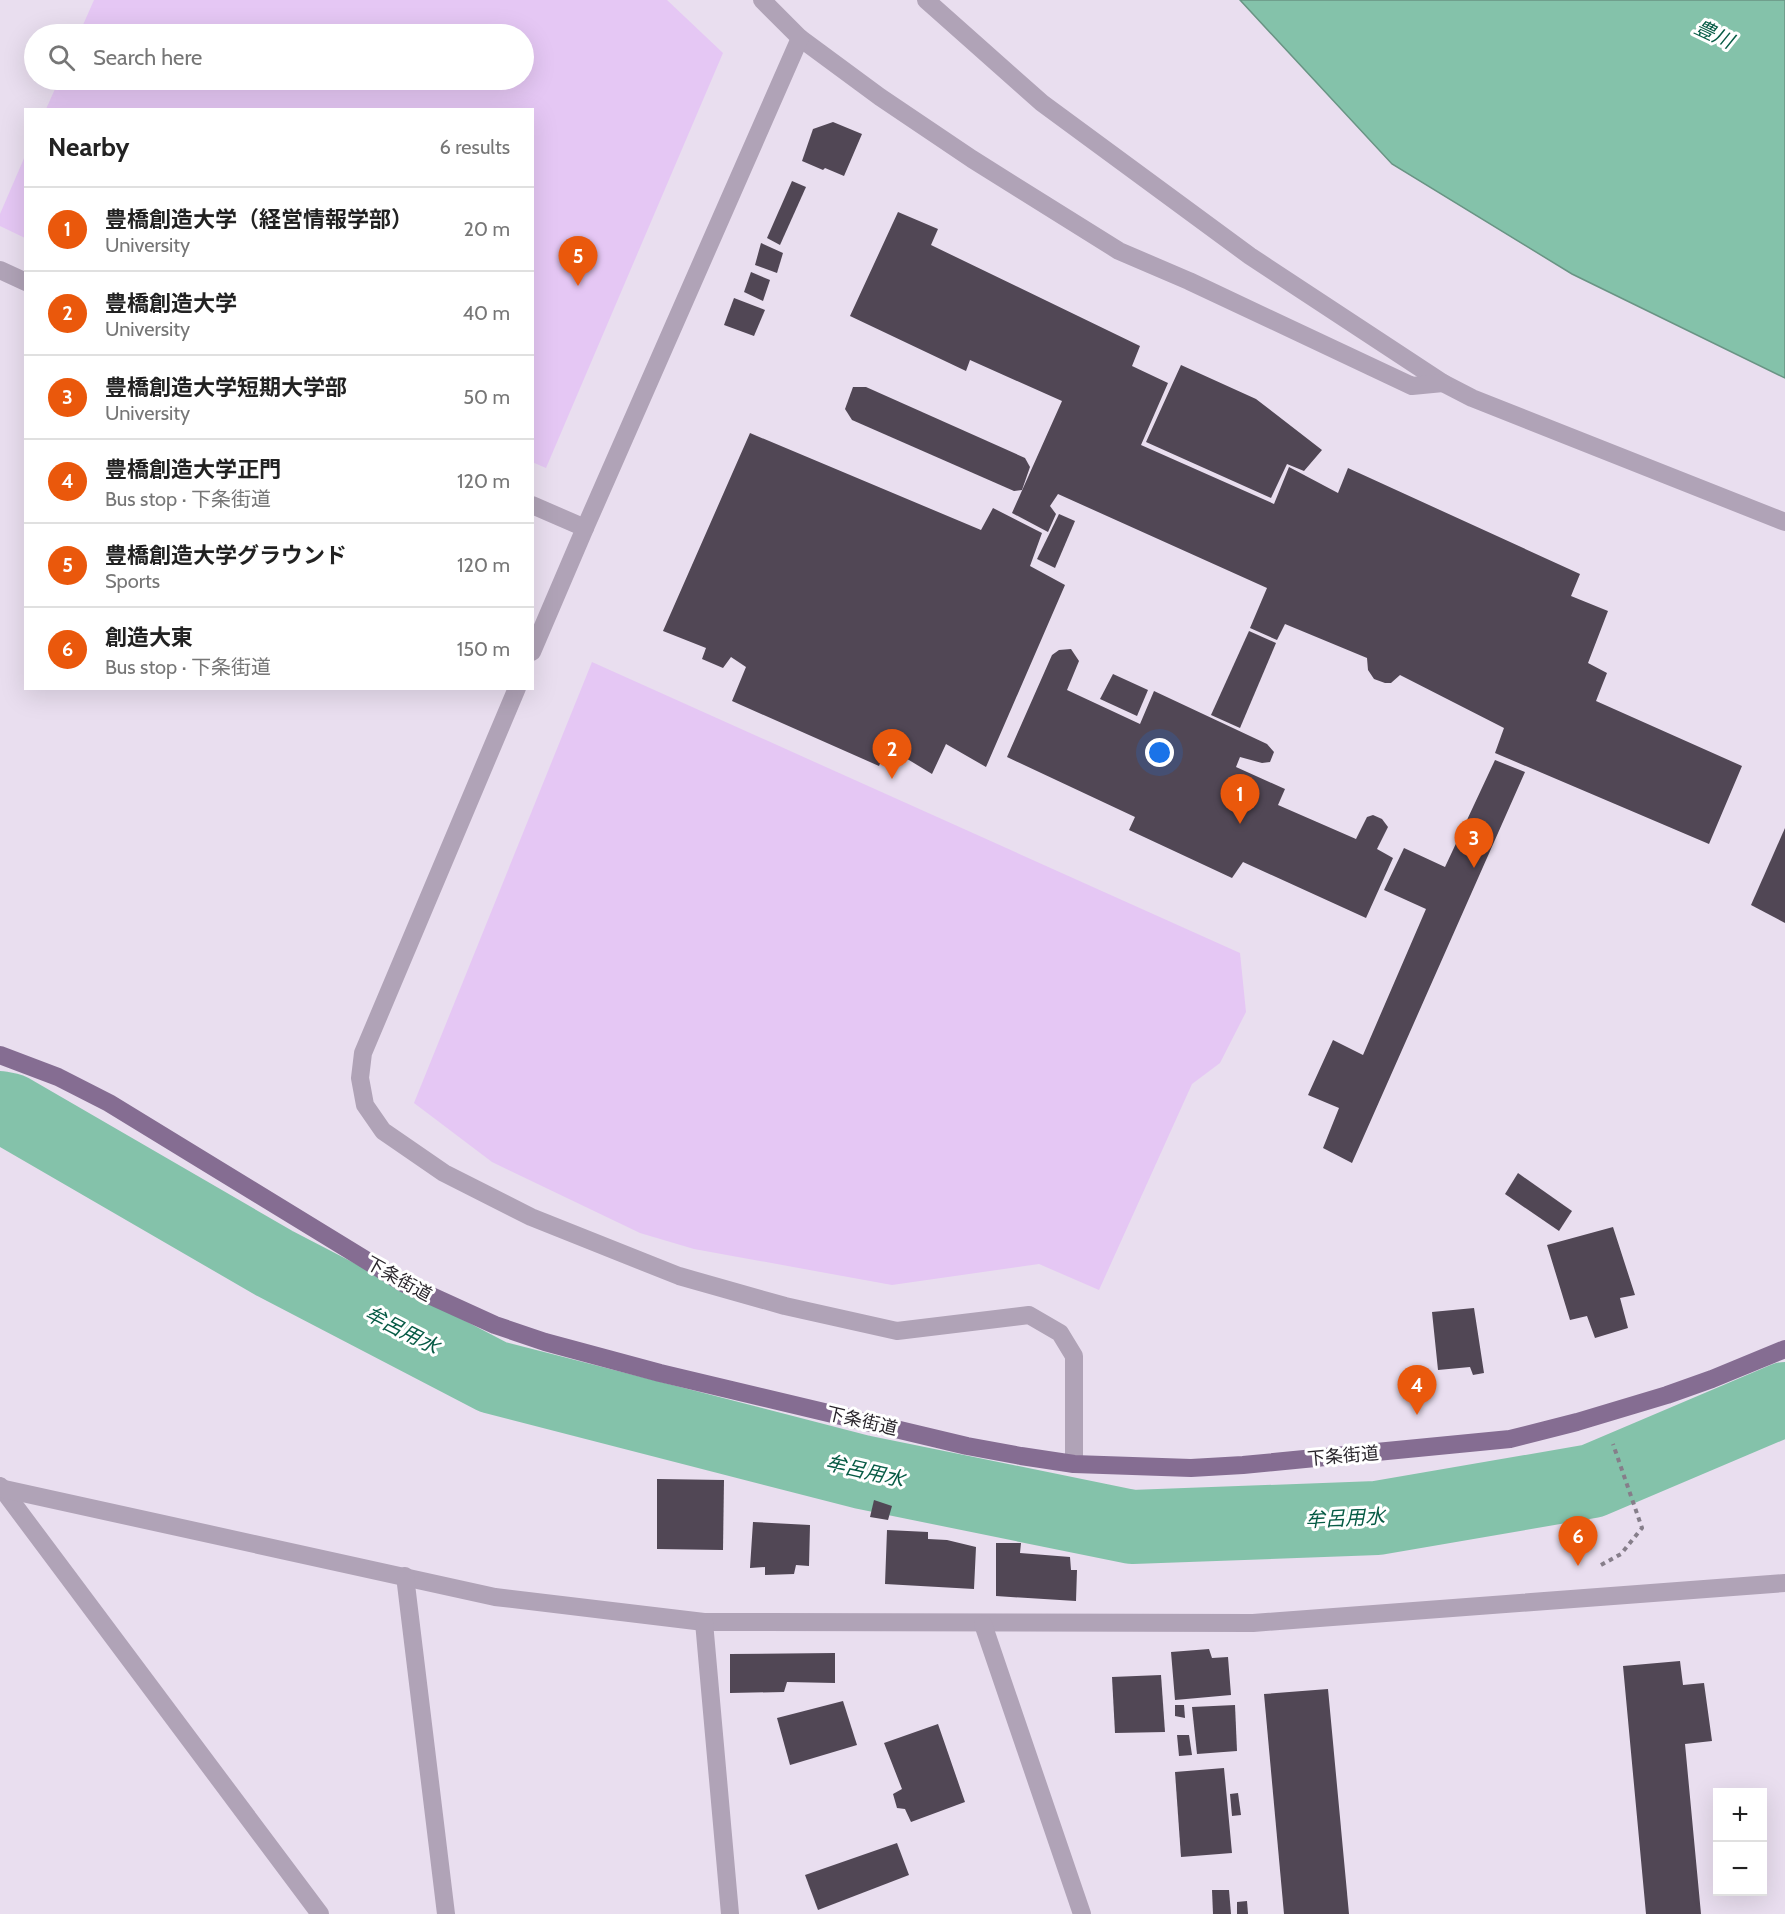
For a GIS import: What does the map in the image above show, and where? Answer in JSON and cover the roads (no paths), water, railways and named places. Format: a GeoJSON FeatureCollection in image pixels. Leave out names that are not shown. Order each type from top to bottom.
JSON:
{"type":"FeatureCollection","features":[{"type":"Feature","properties":{"kind":"main road","name":"下条街道"},"geometry":{"type":"LineString","coordinates":[[0,1055],[58,1077],[109,1103],[405,1284],[495,1324],[545,1342],[660,1373],[967,1446],[1074,1464],[1179,1468],[1243,1466],[1510,1438],[1577,1422],[1667,1395],[1785,1349]]}},
{"type":"Feature","properties":{"kind":"street"},"geometry":{"type":"LineString","coordinates":[[762,0],[800,38],[880,97],[972,159],[1119,251],[1189,281],[1412,386],[1443,383]]}},
{"type":"Feature","properties":{"kind":"street"},"geometry":{"type":"LineString","coordinates":[[926,0],[1042,103],[1250,256],[1443,383],[1472,398],[1785,522]]}},
{"type":"Feature","properties":{"kind":"street"},"geometry":{"type":"LineString","coordinates":[[534,647],[800,38]]}},
{"type":"Feature","properties":{"kind":"street"},"geometry":{"type":"LineString","coordinates":[[0,270],[24,281]]}},
{"type":"Feature","properties":{"kind":"street"},"geometry":{"type":"LineString","coordinates":[[534,506],[585,528]]}},
{"type":"Feature","properties":{"kind":"street"},"geometry":{"type":"LineString","coordinates":[[516,690],[363,1053],[360,1078],[365,1105],[383,1131],[444,1173],[531,1217],[679,1276],[785,1306],[897,1331],[1029,1315],[1060,1333],[1074,1356],[1074,1464]]}},
{"type":"Feature","properties":{"kind":"street"},"geometry":{"type":"LineString","coordinates":[[1,1488],[495,1597],[704,1622],[1253,1623],[1785,1583]]}},
{"type":"Feature","properties":{"kind":"street"},"geometry":{"type":"LineString","coordinates":[[1,1488],[320,1914]]}},
{"type":"Feature","properties":{"kind":"street"},"geometry":{"type":"LineString","coordinates":[[405,1576],[446,1914]]}},
{"type":"Feature","properties":{"kind":"street"},"geometry":{"type":"LineString","coordinates":[[704,1622],[730,1914]]}},
{"type":"Feature","properties":{"kind":"street"},"geometry":{"type":"LineString","coordinates":[[983,1624],[1082,1914]]}},
{"type":"Feature","properties":{"kind":"water","name":"豊川"},"geometry":{"type":"Polygon","coordinates":[[[1240,0],[1785,0],[1785,378],[1572,274],[1392,164],[1240,0]]]}},
{"type":"Feature","properties":{"kind":"waterway","name":"牟呂用水"},"geometry":{"type":"LineString","coordinates":[[0,1108],[10,1110],[274,1263],[493,1377],[862,1472],[1132,1527],[1377,1518],[1592,1481],[1785,1399]]}},
{"type":"Feature","properties":{"kind":"place","name":"豊橋創造大学グラウンド"},"geometry":{"type":"Point","coordinates":[578,286]}},
{"type":"Feature","properties":{"kind":"place","name":"豊橋創造大学"},"geometry":{"type":"Point","coordinates":[892,779]}},
{"type":"Feature","properties":{"kind":"place","name":"豊橋創造大学（経営情報学部）"},"geometry":{"type":"Point","coordinates":[1240,824]}},
{"type":"Feature","properties":{"kind":"place","name":"豊橋創造大学短期大学部"},"geometry":{"type":"Point","coordinates":[1474,868]}},
{"type":"Feature","properties":{"kind":"place","name":"豊橋創造大学正門"},"geometry":{"type":"Point","coordinates":[1417,1415]}},
{"type":"Feature","properties":{"kind":"place","name":"創造大東"},"geometry":{"type":"Point","coordinates":[1578,1566]}}]}
